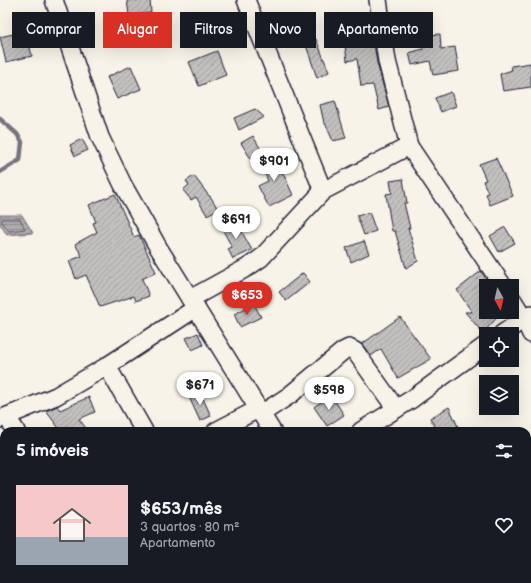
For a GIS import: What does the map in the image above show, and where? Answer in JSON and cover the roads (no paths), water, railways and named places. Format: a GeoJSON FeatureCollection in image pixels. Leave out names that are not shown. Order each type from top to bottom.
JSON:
{"type":"FeatureCollection","features":[{"type":"Feature","properties":{"kind":"street"},"geometry":{"type":"LineString","coordinates":[[54,0],[100,137],[127,192],[158,247],[269,427]]}},
{"type":"Feature","properties":{"kind":"street"},"geometry":{"type":"LineString","coordinates":[[246,0],[323,191]]}},
{"type":"Feature","properties":{"kind":"street"},"geometry":{"type":"LineString","coordinates":[[378,0],[387,62],[409,146],[498,279]]}},
{"type":"Feature","properties":{"kind":"street"},"geometry":{"type":"LineString","coordinates":[[8,422],[107,366],[193,303],[261,258],[323,191],[409,146]]}},
{"type":"Feature","properties":{"kind":"street"},"geometry":{"type":"LineString","coordinates":[[519,306],[528,316],[531,334]]}},
{"type":"Feature","properties":{"kind":"street"},"geometry":{"type":"LineString","coordinates":[[512,327],[528,316]]}},
{"type":"Feature","properties":{"kind":"street"},"geometry":{"type":"LineString","coordinates":[[225,427],[260,412],[290,395],[343,351],[349,348],[355,351],[396,409]]}},
{"type":"Feature","properties":{"kind":"street"},"geometry":{"type":"LineString","coordinates":[[367,427],[396,409],[479,350]]}},
{"type":"Feature","properties":{"kind":"street"},"geometry":{"type":"LineString","coordinates":[[107,366],[142,427]]}},
{"type":"Feature","properties":{"kind":"water"},"geometry":{"type":"Polygon","coordinates":[[[0,215],[22,215],[33,233],[7,235],[0,224],[0,215]]]}},
{"type":"Feature","properties":{"kind":"waterway"},"geometry":{"type":"LineString","coordinates":[[0,119],[17,134],[22,142],[20,160],[0,172]]}}]}
